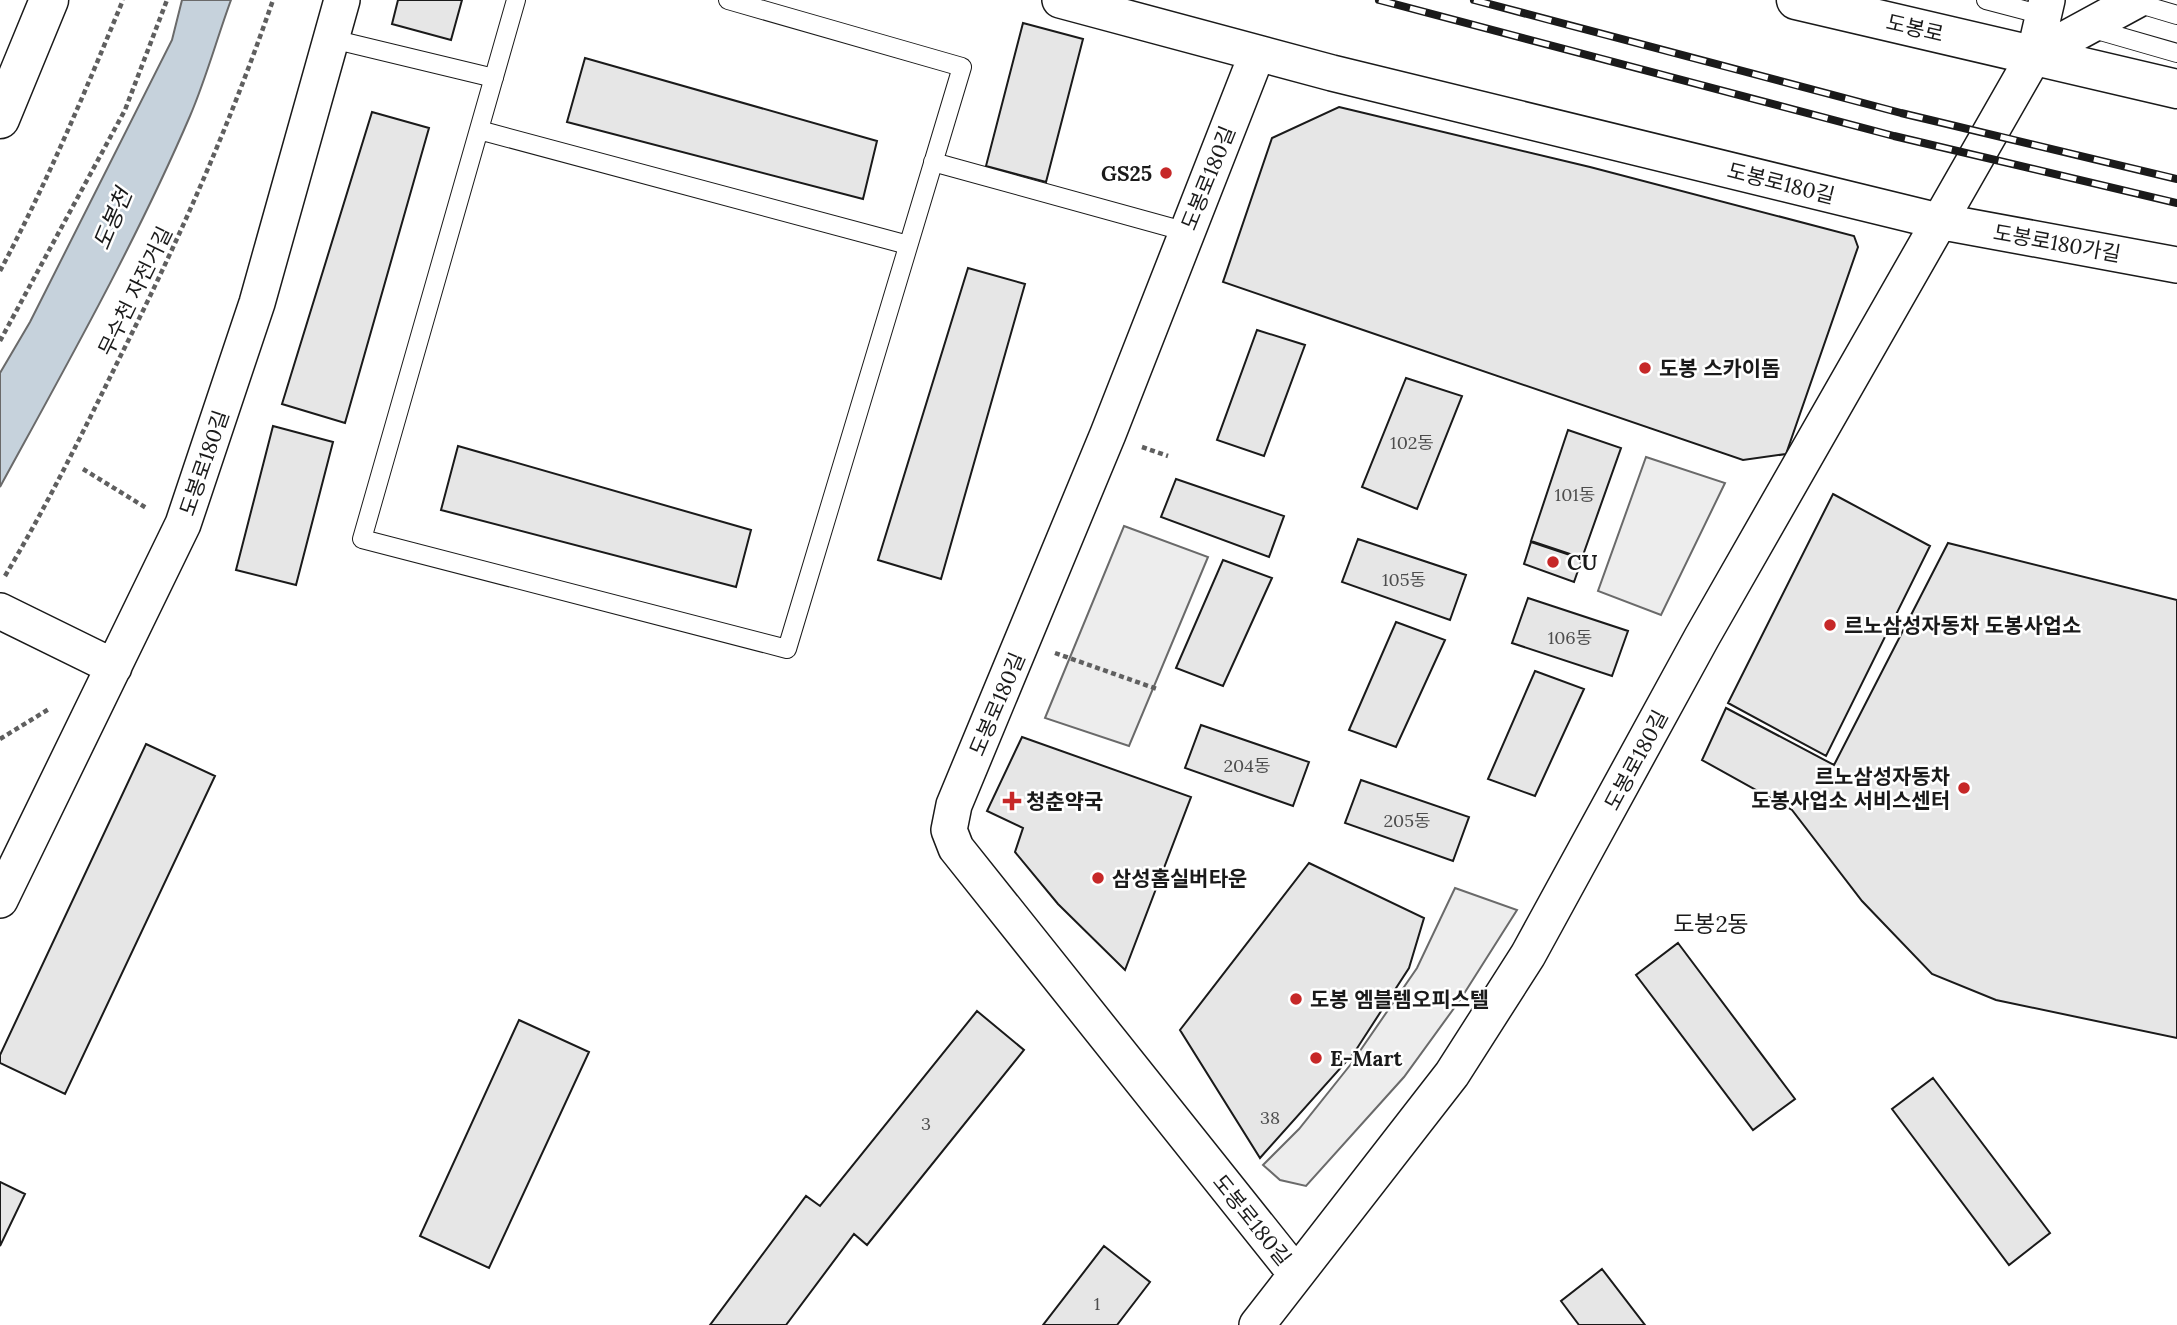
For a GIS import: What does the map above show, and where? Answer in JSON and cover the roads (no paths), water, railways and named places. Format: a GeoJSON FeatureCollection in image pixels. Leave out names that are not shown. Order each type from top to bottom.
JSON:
{"type":"FeatureCollection","features":[{"type":"Feature","properties":{"kind":"main road"},"geometry":{"type":"LineString","coordinates":[[0,119],[49,0]]}},
{"type":"Feature","properties":{"kind":"main road","name":"도봉로"},"geometry":{"type":"LineString","coordinates":[[1796,0],[2177,89]]}},
{"type":"Feature","properties":{"kind":"street","name":"도봉로180길"},"geometry":{"type":"LineString","coordinates":[[0,900],[157,582],[201,474],[257,303],[342,0]]}},
{"type":"Feature","properties":{"kind":"street","name":"도봉로180길"},"geometry":{"type":"LineString","coordinates":[[1060,0],[1257,54],[1938,221]]}},
{"type":"Feature","properties":{"kind":"street"},"geometry":{"type":"LineString","coordinates":[[2034,56],[2132,1]]}},
{"type":"Feature","properties":{"kind":"street","name":"도봉로180길"},"geometry":{"type":"LineString","coordinates":[[1259,1324],[1452,1073],[1528,955],[1702,637],[2034,56],[2046,8]]}},
{"type":"Feature","properties":{"kind":"street","name":"도봉로180길"},"geometry":{"type":"LineString","coordinates":[[1257,54],[1023,642],[954,805],[949,830],[952,840],[1009,917],[1079,999],[1296,1274]]}},
{"type":"Feature","properties":{"kind":"street","name":"도봉로180가길"},"geometry":{"type":"LineString","coordinates":[[1938,221],[2177,265]]}},
{"type":"Feature","properties":{"kind":"street"},"geometry":{"type":"LineString","coordinates":[[0,611],[114,667]]}},
{"type":"Feature","properties":{"kind":"lane"},"geometry":{"type":"LineString","coordinates":[[516,0],[362,539],[787,649],[962,66],[728,0]]}},
{"type":"Feature","properties":{"kind":"lane"},"geometry":{"type":"LineString","coordinates":[[1986,0],[2046,8],[2085,27],[2177,53]]}},
{"type":"Feature","properties":{"kind":"lane"},"geometry":{"type":"LineString","coordinates":[[2132,1],[2177,15]]}},
{"type":"Feature","properties":{"kind":"lane"},"geometry":{"type":"LineString","coordinates":[[332,39],[494,78]]}},
{"type":"Feature","properties":{"kind":"lane"},"geometry":{"type":"LineString","coordinates":[[479,130],[908,245]]}},
{"type":"Feature","properties":{"kind":"lane"},"geometry":{"type":"LineString","coordinates":[[933,162],[1187,232]]}},
{"type":"Feature","properties":{"kind":"water","name":"도봉천"},"geometry":{"type":"Polygon","coordinates":[[[182,0],[231,0],[196,102],[169,164],[99,304],[0,487],[0,373],[30,322],[172,40],[182,0]]]}},
{"type":"Feature","properties":{"kind":"railway"},"geometry":{"type":"LineString","coordinates":[[1379,0],[1894,136],[2177,203]]}},
{"type":"Feature","properties":{"kind":"railway"},"geometry":{"type":"LineString","coordinates":[[1474,0],[1901,113],[2177,179]]}},
{"type":"Feature","properties":{"kind":"place","name":"GS25"},"geometry":{"type":"Point","coordinates":[1166,173]}},
{"type":"Feature","properties":{"kind":"place","name":"도봉 스카이돔"},"geometry":{"type":"Point","coordinates":[1645,368]}},
{"type":"Feature","properties":{"kind":"place","name":"CU"},"geometry":{"type":"Point","coordinates":[1553,562]}},
{"type":"Feature","properties":{"kind":"place","name":"르노삼성자동차 도봉사업소"},"geometry":{"type":"Point","coordinates":[1830,625]}},
{"type":"Feature","properties":{"kind":"place","name":"르노삼성자동차 도봉사업소 서비스센터"},"geometry":{"type":"Point","coordinates":[1964,788]}},
{"type":"Feature","properties":{"kind":"place","name":"청춘약국"},"geometry":{"type":"Point","coordinates":[1012,801]}},
{"type":"Feature","properties":{"kind":"place","name":"삼성홈실버타운"},"geometry":{"type":"Point","coordinates":[1098,878]}},
{"type":"Feature","properties":{"kind":"place","name":"도봉 엠블렘오피스텔"},"geometry":{"type":"Point","coordinates":[1296,999]}},
{"type":"Feature","properties":{"kind":"place","name":"E-Mart"},"geometry":{"type":"Point","coordinates":[1316,1058]}},
{"type":"Feature","properties":{"kind":"district","name":"도봉2동"},"geometry":{"type":"Point","coordinates":[1711,923]}}]}
